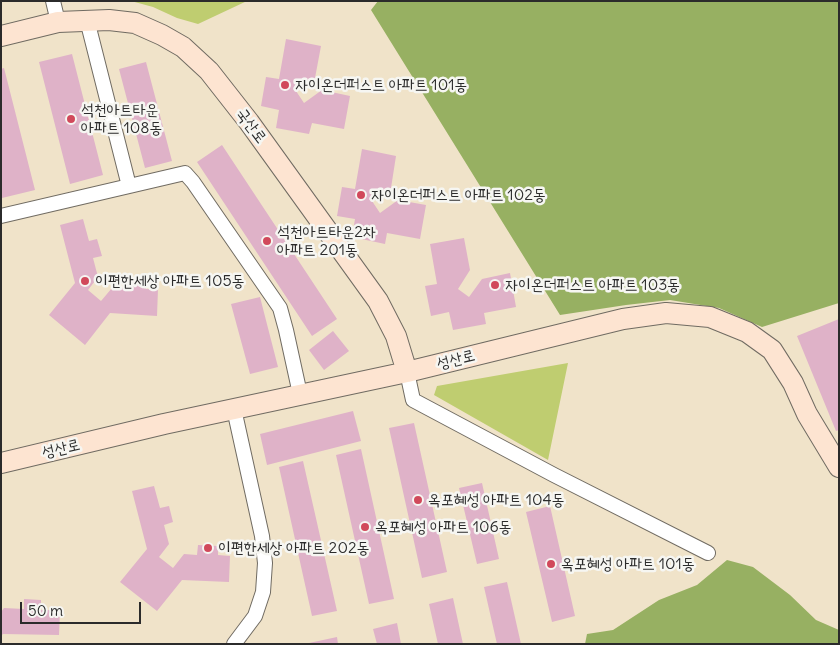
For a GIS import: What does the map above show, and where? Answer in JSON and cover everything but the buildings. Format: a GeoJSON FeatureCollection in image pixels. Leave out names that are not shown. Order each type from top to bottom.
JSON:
{"type":"FeatureCollection","features":[{"type":"Feature","properties":{"kind":"street"},"geometry":{"type":"LineString","coordinates":[[53,1],[58,22]]}},
{"type":"Feature","properties":{"kind":"street"},"geometry":{"type":"LineString","coordinates":[[87,20],[129,186]]}},
{"type":"Feature","properties":{"kind":"street","name":"국산로"},"geometry":{"type":"LineString","coordinates":[[1,36],[58,22],[87,20],[134,23],[162,35],[183,47],[209,71],[249,122],[378,301],[396,336],[407,372]]}},
{"type":"Feature","properties":{"kind":"street"},"geometry":{"type":"LineString","coordinates":[[1,216],[185,173],[280,308],[300,394]]}},
{"type":"Feature","properties":{"kind":"street","name":"성산로"},"geometry":{"type":"LineString","coordinates":[[1,463],[300,394],[407,372],[623,319],[666,313],[710,317],[747,332],[772,350],[793,383],[807,414],[839,467]]}},
{"type":"Feature","properties":{"kind":"street"},"geometry":{"type":"LineString","coordinates":[[407,372],[413,400],[554,475],[708,553]]}},
{"type":"Feature","properties":{"kind":"street"},"geometry":{"type":"LineString","coordinates":[[234,409],[262,536],[265,563],[263,592],[255,616],[234,644]]}},
{"type":"Feature","properties":{"kind":"green space"},"geometry":{"type":"Polygon","coordinates":[[[131,1],[247,1],[198,24],[131,1]]]}},
{"type":"Feature","properties":{"kind":"green space"},"geometry":{"type":"Polygon","coordinates":[[[378,1],[839,1],[839,303],[762,327],[719,308],[670,300],[560,315],[371,10],[378,1]]]}},
{"type":"Feature","properties":{"kind":"green space"},"geometry":{"type":"Polygon","coordinates":[[[568,363],[548,460],[434,395],[437,386],[568,363]]]}},
{"type":"Feature","properties":{"kind":"green space"},"geometry":{"type":"Polygon","coordinates":[[[727,560],[753,567],[790,595],[816,620],[839,630],[839,644],[585,644],[587,634],[613,630],[659,600],[697,585],[727,560]]]}},
{"type":"Feature","properties":{"kind":"place","name":"자이온더퍼스트 아파트 101동"},"geometry":{"type":"Point","coordinates":[285,85]}},
{"type":"Feature","properties":{"kind":"place","name":"석천아트타운 아파트 108동"},"geometry":{"type":"Point","coordinates":[71,119]}},
{"type":"Feature","properties":{"kind":"place","name":"자이온더퍼스트 아파트 102동"},"geometry":{"type":"Point","coordinates":[361,195]}},
{"type":"Feature","properties":{"kind":"place","name":"석천아트타운2차 아파트 201동"},"geometry":{"type":"Point","coordinates":[267,241]}},
{"type":"Feature","properties":{"kind":"place","name":"이편한세상 아파트 105동"},"geometry":{"type":"Point","coordinates":[85,281]}},
{"type":"Feature","properties":{"kind":"place","name":"자이온더퍼스트 아파트 103동"},"geometry":{"type":"Point","coordinates":[495,285]}},
{"type":"Feature","properties":{"kind":"place","name":"옥포혜성 아파트 104동"},"geometry":{"type":"Point","coordinates":[418,500]}},
{"type":"Feature","properties":{"kind":"place","name":"옥포혜성 아파트 106동"},"geometry":{"type":"Point","coordinates":[365,527]}},
{"type":"Feature","properties":{"kind":"place","name":"이편한세상 아파트 202동"},"geometry":{"type":"Point","coordinates":[208,548]}},
{"type":"Feature","properties":{"kind":"place","name":"옥포혜성 아파트 101동"},"geometry":{"type":"Point","coordinates":[551,564]}}]}
